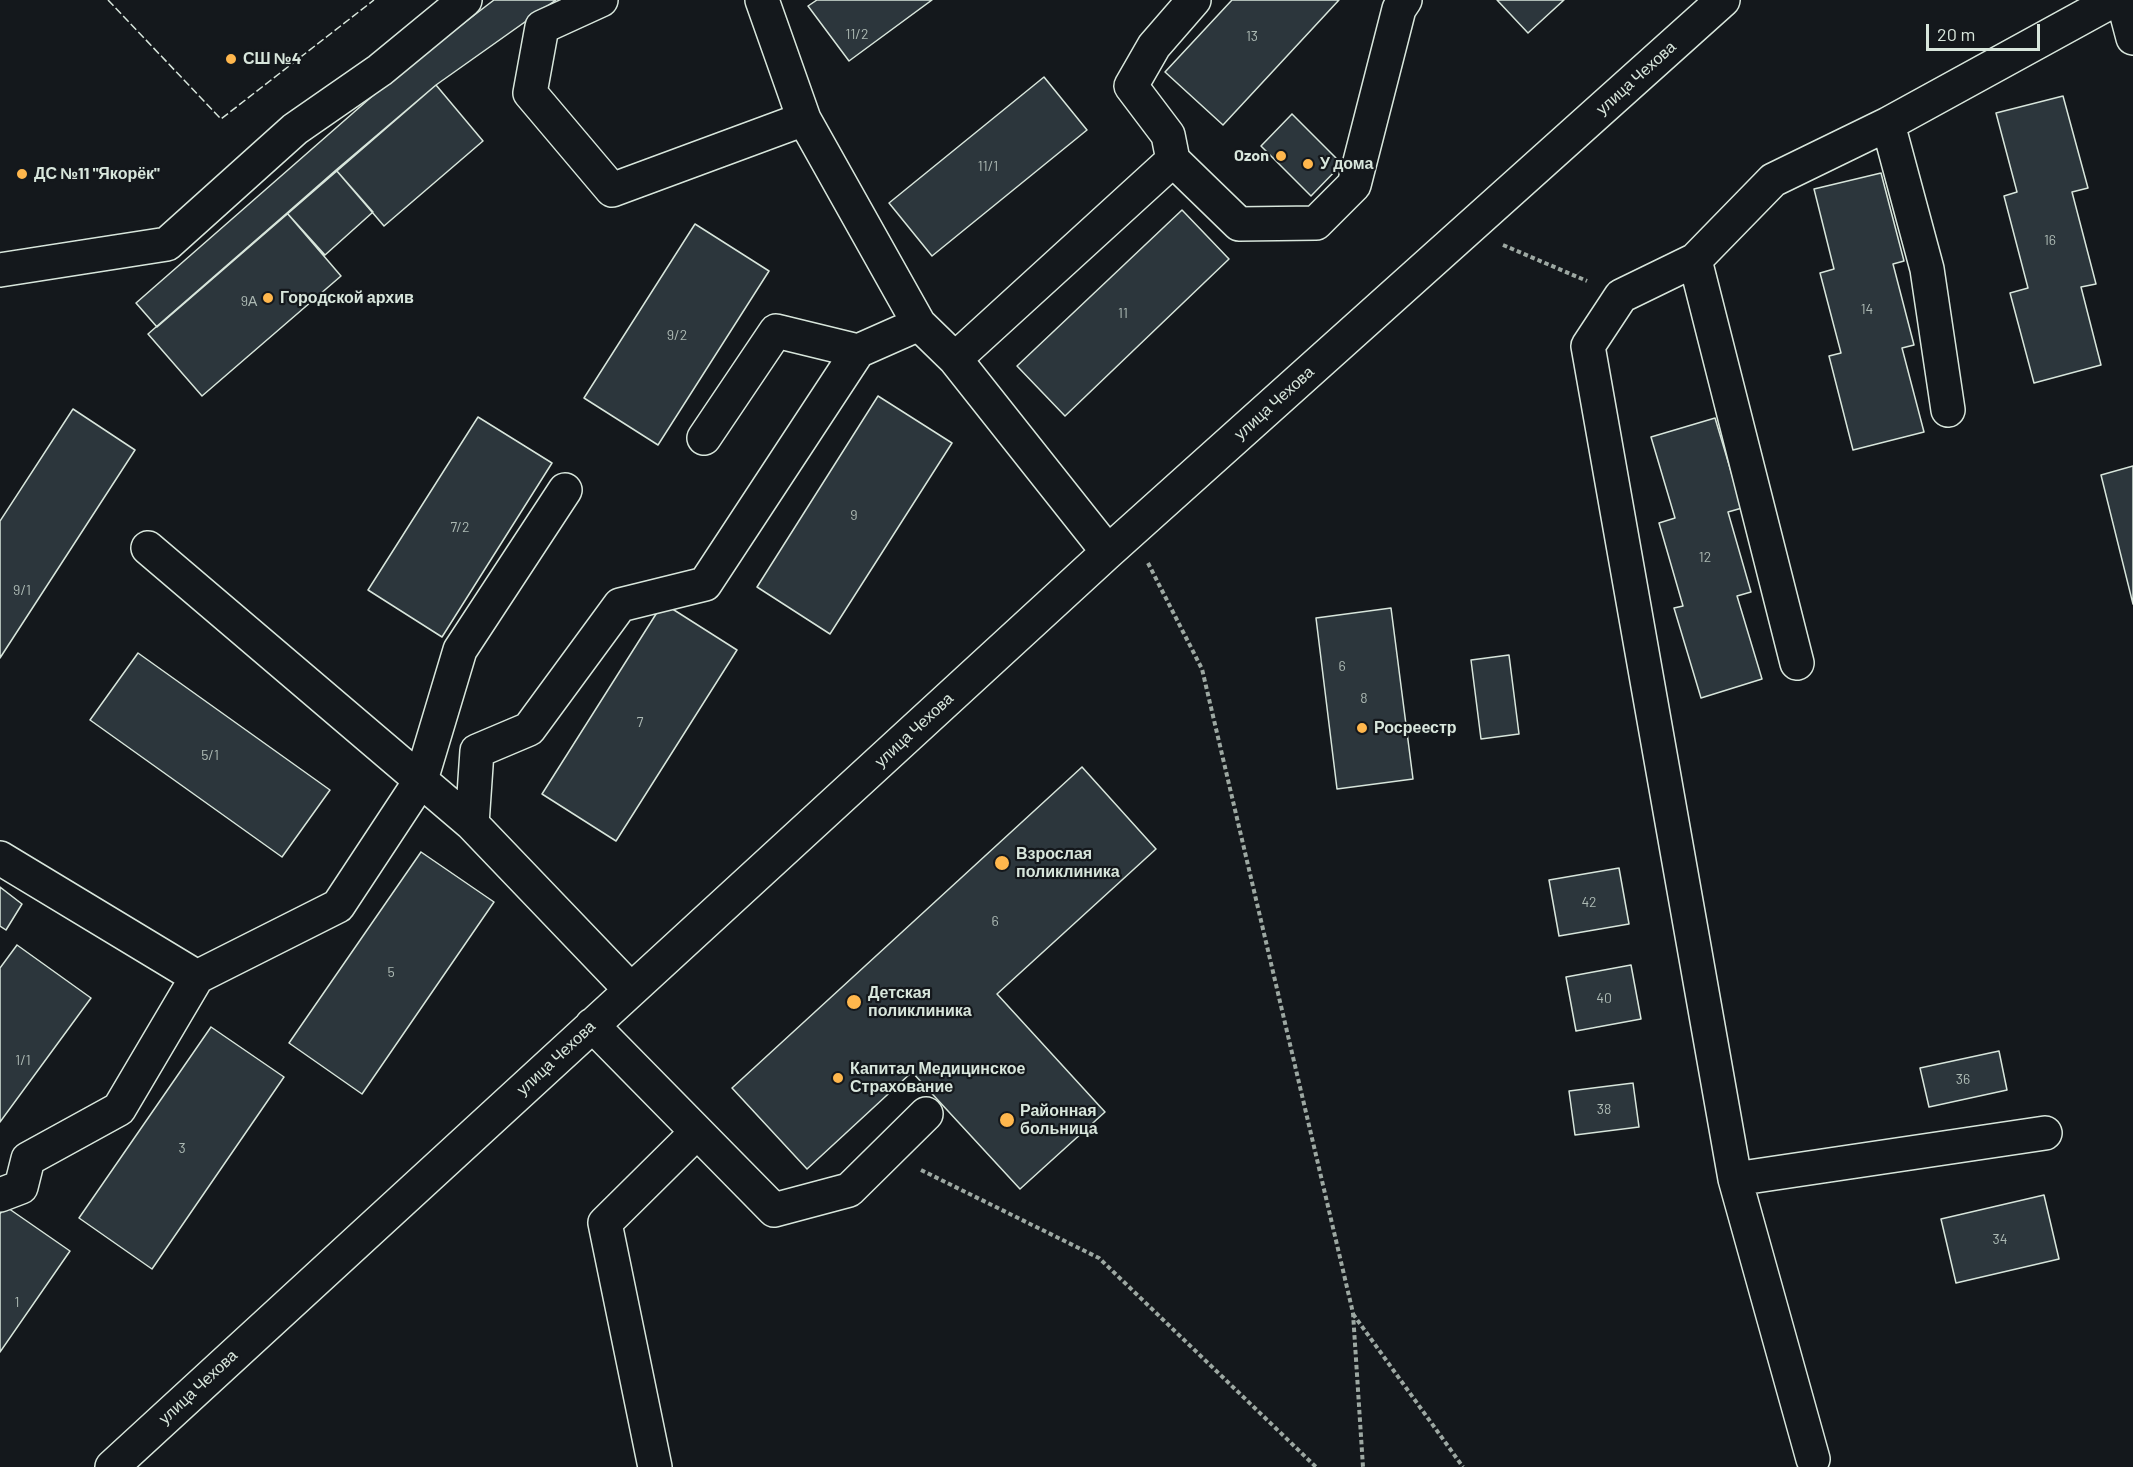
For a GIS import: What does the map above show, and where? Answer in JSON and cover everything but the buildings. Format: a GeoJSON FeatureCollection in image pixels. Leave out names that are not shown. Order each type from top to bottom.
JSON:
{"type":"FeatureCollection","features":[{"type":"Feature","properties":{"kind":"street"},"geometry":{"type":"LineString","coordinates":[[0,270],[167,244],[296,129],[380,70],[465,0]]}},
{"type":"Feature","properties":{"kind":"street"},"geometry":{"type":"LineString","coordinates":[[601,0],[542,27],[530,93],[612,190],[804,119]]}},
{"type":"Feature","properties":{"kind":"street"},"geometry":{"type":"LineString","coordinates":[[762,0],[804,119],[919,324],[955,358],[1108,552]]}},
{"type":"Feature","properties":{"kind":"street"},"geometry":{"type":"LineString","coordinates":[[1194,0],[1154,46],[1131,86],[1168,135],[1173,160],[1239,224],[1316,224],[1354,184],[1399,9],[1405,0]]}},
{"type":"Feature","properties":{"kind":"street","name":"улица Чехова"},"geometry":{"type":"LineString","coordinates":[[112,1467],[1132,530],[1723,0]]}},
{"type":"Feature","properties":{"kind":"street"},"geometry":{"type":"LineString","coordinates":[[1813,1459],[1735,1179],[1588,346],[1621,296],[1695,260],[1773,180],[1888,124],[2114,0]]}},
{"type":"Feature","properties":{"kind":"street"},"geometry":{"type":"LineString","coordinates":[[2123,0],[2133,38]]}},
{"type":"Feature","properties":{"kind":"street"},"geometry":{"type":"LineString","coordinates":[[1888,124],[1928,269],[1948,410]]}},
{"type":"Feature","properties":{"kind":"street"},"geometry":{"type":"LineString","coordinates":[[955,358],[1173,160]]}},
{"type":"Feature","properties":{"kind":"street"},"geometry":{"type":"LineString","coordinates":[[1695,260],[1797,663]]}},
{"type":"Feature","properties":{"kind":"street"},"geometry":{"type":"LineString","coordinates":[[472,824],[477,751],[530,729],[620,605],[705,584],[858,351],[919,324]]}},
{"type":"Feature","properties":{"kind":"street"},"geometry":{"type":"LineString","coordinates":[[704,438],[776,331],[858,351]]}},
{"type":"Feature","properties":{"kind":"street"},"geometry":{"type":"LineString","coordinates":[[0,1195],[21,1187],[28,1159],[119,1109],[197,977],[338,906],[421,780],[460,650],[565,490]]}},
{"type":"Feature","properties":{"kind":"street"},"geometry":{"type":"LineString","coordinates":[[148,548],[472,824],[631,990]]}},
{"type":"Feature","properties":{"kind":"street"},"geometry":{"type":"LineString","coordinates":[[0,858],[197,977]]}},
{"type":"Feature","properties":{"kind":"street"},"geometry":{"type":"LineString","coordinates":[[592,1025],[774,1210],[849,1190],[926,1114]]}},
{"type":"Feature","properties":{"kind":"street"},"geometry":{"type":"LineString","coordinates":[[655,1467],[605,1223],[698,1132]]}},
{"type":"Feature","properties":{"kind":"street"},"geometry":{"type":"LineString","coordinates":[[1735,1179],[2045,1133]]}},
{"type":"Feature","properties":{"kind":"path"},"geometry":{"type":"LineString","coordinates":[[1468,229],[1621,296]]}},
{"type":"Feature","properties":{"kind":"path"},"geometry":{"type":"LineString","coordinates":[[1132,530],[1202,669],[1353,1313],[1363,1467]]}},
{"type":"Feature","properties":{"kind":"path"},"geometry":{"type":"LineString","coordinates":[[885,1155],[932,1175],[1099,1258],[1316,1467]]}},
{"type":"Feature","properties":{"kind":"path"},"geometry":{"type":"LineString","coordinates":[[1353,1313],[1463,1467]]}},
{"type":"Feature","properties":{"kind":"fence"},"geometry":{"type":"LineString","coordinates":[[108,0],[221,119],[374,0]]}},
{"type":"Feature","properties":{"kind":"place","name":"СШ №4"},"geometry":{"type":"Point","coordinates":[231,59]}},
{"type":"Feature","properties":{"kind":"place","name":"Ozon"},"geometry":{"type":"Point","coordinates":[1281,156]}},
{"type":"Feature","properties":{"kind":"place","name":"У дома"},"geometry":{"type":"Point","coordinates":[1308,164]}},
{"type":"Feature","properties":{"kind":"place","name":"ДС №11 \"Якорёк\""},"geometry":{"type":"Point","coordinates":[22,174]}},
{"type":"Feature","properties":{"kind":"place","name":"Городской архив"},"geometry":{"type":"Point","coordinates":[268,298]}},
{"type":"Feature","properties":{"kind":"place","name":"Росреестр"},"geometry":{"type":"Point","coordinates":[1362,728]}},
{"type":"Feature","properties":{"kind":"place","name":"Взрослая поликлиника"},"geometry":{"type":"Point","coordinates":[1002,863]}},
{"type":"Feature","properties":{"kind":"place","name":"Детская поликлиника"},"geometry":{"type":"Point","coordinates":[854,1002]}},
{"type":"Feature","properties":{"kind":"place","name":"Капитал Медицинское Страхование"},"geometry":{"type":"Point","coordinates":[838,1078]}},
{"type":"Feature","properties":{"kind":"place","name":"Районная больница"},"geometry":{"type":"Point","coordinates":[1007,1120]}}]}
